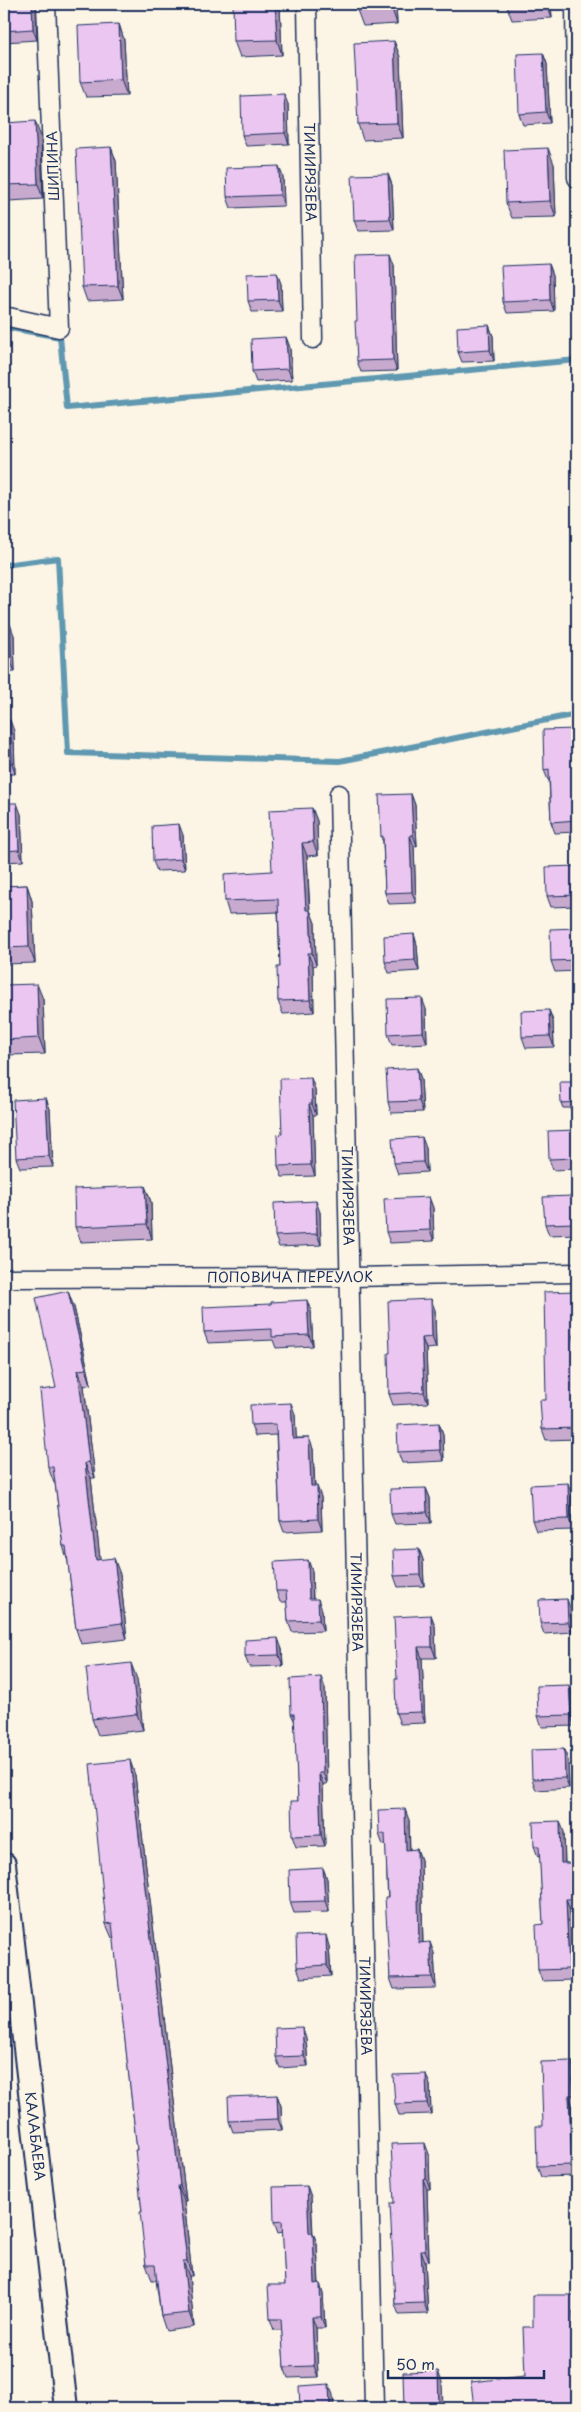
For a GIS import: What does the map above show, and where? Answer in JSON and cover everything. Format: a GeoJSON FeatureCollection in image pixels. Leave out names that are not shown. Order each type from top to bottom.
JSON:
{"type":"FeatureCollection","features":[{"type":"Feature","properties":{"kind":"street","name":"ШИПИНА"},"geometry":{"type":"LineString","coordinates":[[4,316],[59,328],[46,4]]}},
{"type":"Feature","properties":{"kind":"street","name":"ТИМИРЯЗЕВА"},"geometry":{"type":"LineString","coordinates":[[308,4],[313,339]]}},
{"type":"Feature","properties":{"kind":"street"},"geometry":{"type":"LineString","coordinates":[[575,4],[577,178]]}},
{"type":"Feature","properties":{"kind":"street","name":"ТИМИРЯЗЕВА"},"geometry":{"type":"LineString","coordinates":[[340,794],[374,2408]]}},
{"type":"Feature","properties":{"kind":"street","name":"ПОПОВИЧА ПЕРЕУЛОК"},"geometry":{"type":"LineString","coordinates":[[4,1278],[577,1274]]}},
{"type":"Feature","properties":{"kind":"street","name":"КАЛАБАЕВА"},"geometry":{"type":"LineString","coordinates":[[4,1864],[66,2408]]}},
{"type":"Feature","properties":{"kind":"building"},"geometry":{"type":"Polygon","coordinates":[[[4,4],[32,4],[33,29],[4,31],[4,4]]]}},
{"type":"Feature","properties":{"kind":"building"},"geometry":{"type":"Polygon","coordinates":[[[233,4],[275,4],[277,40],[234,41],[233,4]]]}},
{"type":"Feature","properties":{"kind":"building"},"geometry":{"type":"Polygon","coordinates":[[[357,4],[391,4],[392,9],[357,10],[357,4]]]}},
{"type":"Feature","properties":{"kind":"building"},"geometry":{"type":"Polygon","coordinates":[[[119,24],[121,80],[80,82],[78,26],[119,24]]]}},
{"type":"Feature","properties":{"kind":"building"},"geometry":{"type":"Polygon","coordinates":[[[394,41],[397,123],[358,124],[354,43],[394,41]]]}},
{"type":"Feature","properties":{"kind":"building"},"geometry":{"type":"Polygon","coordinates":[[[543,53],[546,112],[519,114],[517,54],[543,53]]]}},
{"type":"Feature","properties":{"kind":"building"},"geometry":{"type":"Polygon","coordinates":[[[284,94],[285,133],[242,135],[241,96],[284,94]]]}},
{"type":"Feature","properties":{"kind":"building"},"geometry":{"type":"Polygon","coordinates":[[[35,121],[38,184],[4,185],[4,123],[35,121]]]}},
{"type":"Feature","properties":{"kind":"building"},"geometry":{"type":"Polygon","coordinates":[[[111,147],[118,286],[82,287],[76,149],[111,147]]]}},
{"type":"Feature","properties":{"kind":"building"},"geometry":{"type":"Polygon","coordinates":[[[548,148],[550,201],[506,203],[504,150],[548,148]]]}},
{"type":"Feature","properties":{"kind":"building"},"geometry":{"type":"Polygon","coordinates":[[[279,166],[280,195],[227,197],[226,168],[279,166]]]}},
{"type":"Feature","properties":{"kind":"building"},"geometry":{"type":"Polygon","coordinates":[[[388,174],[390,219],[354,220],[352,175],[388,174]]]}},
{"type":"Feature","properties":{"kind":"building"},"geometry":{"type":"Polygon","coordinates":[[[390,254],[393,360],[357,361],[355,255],[390,254]]]}},
{"type":"Feature","properties":{"kind":"building"},"geometry":{"type":"Polygon","coordinates":[[[549,264],[550,300],[503,302],[501,266],[549,264]]]}},
{"type":"Feature","properties":{"kind":"building"},"geometry":{"type":"Polygon","coordinates":[[[277,273],[278,300],[248,301],[247,274],[277,273]]]}},
{"type":"Feature","properties":{"kind":"building"},"geometry":{"type":"Polygon","coordinates":[[[489,325],[490,350],[458,352],[457,327],[489,325]]]}},
{"type":"Feature","properties":{"kind":"building"},"geometry":{"type":"Polygon","coordinates":[[[286,337],[288,369],[252,371],[251,339],[286,337]]]}},
{"type":"Feature","properties":{"kind":"building"},"geometry":{"type":"Polygon","coordinates":[[[4,624],[10,624],[11,662],[4,662],[4,624]]]}},
{"type":"Feature","properties":{"kind":"building"},"geometry":{"type":"Polygon","coordinates":[[[10,720],[12,763],[4,763],[4,721],[10,720]]]}},
{"type":"Feature","properties":{"kind":"building"},"geometry":{"type":"Polygon","coordinates":[[[577,729],[577,820],[551,822],[549,769],[544,770],[543,730],[577,729]]]}},
{"type":"Feature","properties":{"kind":"building"},"geometry":{"type":"Polygon","coordinates":[[[411,794],[413,835],[410,835],[412,892],[385,893],[379,795],[411,794]]]}},
{"type":"Feature","properties":{"kind":"building"},"geometry":{"type":"Polygon","coordinates":[[[4,803],[17,803],[19,850],[4,851],[4,803]]]}},
{"type":"Feature","properties":{"kind":"building"},"geometry":{"type":"Polygon","coordinates":[[[312,808],[313,842],[302,843],[306,910],[310,910],[312,953],[308,953],[310,1000],[278,1001],[277,967],[280,967],[278,899],[225,901],[224,874],[272,871],[269,810],[312,808]]]}},
{"type":"Feature","properties":{"kind":"building"},"geometry":{"type":"Polygon","coordinates":[[[179,824],[181,859],[153,861],[152,826],[179,824]]]}},
{"type":"Feature","properties":{"kind":"building"},"geometry":{"type":"Polygon","coordinates":[[[577,866],[577,895],[547,896],[546,867],[577,866]]]}},
{"type":"Feature","properties":{"kind":"building"},"geometry":{"type":"Polygon","coordinates":[[[27,885],[29,947],[4,948],[4,886],[27,885]]]}},
{"type":"Feature","properties":{"kind":"building"},"geometry":{"type":"Polygon","coordinates":[[[577,928],[577,960],[551,961],[550,929],[577,928]]]}},
{"type":"Feature","properties":{"kind":"building"},"geometry":{"type":"Polygon","coordinates":[[[414,934],[415,960],[385,962],[384,936],[414,934]]]}},
{"type":"Feature","properties":{"kind":"building"},"geometry":{"type":"Polygon","coordinates":[[[37,984],[39,1038],[4,1040],[4,985],[37,984]]]}},
{"type":"Feature","properties":{"kind":"building"},"geometry":{"type":"Polygon","coordinates":[[[422,998],[423,1032],[388,1034],[387,999],[422,998]]]}},
{"type":"Feature","properties":{"kind":"building"},"geometry":{"type":"Polygon","coordinates":[[[549,1010],[550,1036],[522,1037],[521,1011],[549,1010]]]}},
{"type":"Feature","properties":{"kind":"building"},"geometry":{"type":"Polygon","coordinates":[[[417,1068],[419,1101],[388,1102],[386,1070],[417,1068]]]}},
{"type":"Feature","properties":{"kind":"building"},"geometry":{"type":"Polygon","coordinates":[[[311,1078],[312,1104],[309,1104],[311,1165],[278,1166],[277,1135],[282,1134],[280,1079],[311,1078]]]}},
{"type":"Feature","properties":{"kind":"building"},"geometry":{"type":"Polygon","coordinates":[[[560,1082],[577,1082],[577,1102],[561,1103],[560,1082]]]}},
{"type":"Feature","properties":{"kind":"building"},"geometry":{"type":"Polygon","coordinates":[[[46,1098],[49,1156],[16,1158],[13,1100],[46,1098]]]}},
{"type":"Feature","properties":{"kind":"building"},"geometry":{"type":"Polygon","coordinates":[[[577,1130],[577,1158],[549,1159],[548,1131],[577,1130]]]}},
{"type":"Feature","properties":{"kind":"building"},"geometry":{"type":"Polygon","coordinates":[[[422,1137],[423,1162],[394,1163],[392,1139],[422,1137]]]}},
{"type":"Feature","properties":{"kind":"building"},"geometry":{"type":"Polygon","coordinates":[[[145,1186],[147,1224],[75,1227],[74,1189],[145,1186]]]}},
{"type":"Feature","properties":{"kind":"building"},"geometry":{"type":"Polygon","coordinates":[[[574,1196],[575,1223],[545,1224],[543,1197],[574,1196]]]}},
{"type":"Feature","properties":{"kind":"building"},"geometry":{"type":"Polygon","coordinates":[[[429,1197],[430,1230],[386,1232],[384,1199],[429,1197]]]}},
{"type":"Feature","properties":{"kind":"building"},"geometry":{"type":"Polygon","coordinates":[[[316,1201],[317,1234],[275,1236],[274,1203],[316,1201]]]}},
{"type":"Feature","properties":{"kind":"building"},"geometry":{"type":"Polygon","coordinates":[[[68,1291],[86,1369],[78,1370],[89,1462],[85,1463],[96,1560],[114,1558],[122,1623],[76,1629],[66,1546],[63,1546],[53,1467],[48,1467],[40,1390],[56,1388],[36,1298],[68,1291]]]}},
{"type":"Feature","properties":{"kind":"building"},"geometry":{"type":"Polygon","coordinates":[[[577,1291],[577,1333],[574,1333],[577,1428],[542,1429],[540,1400],[546,1400],[544,1292],[577,1291]]]}},
{"type":"Feature","properties":{"kind":"building"},"geometry":{"type":"Polygon","coordinates":[[[431,1299],[432,1337],[422,1338],[424,1392],[389,1394],[388,1301],[431,1299]]]}},
{"type":"Feature","properties":{"kind":"building"},"geometry":{"type":"Polygon","coordinates":[[[307,1300],[309,1335],[272,1337],[272,1329],[204,1332],[203,1307],[271,1304],[271,1302],[307,1300]]]}},
{"type":"Feature","properties":{"kind":"building"},"geometry":{"type":"Polygon","coordinates":[[[291,1403],[293,1439],[309,1438],[311,1486],[317,1486],[318,1519],[280,1521],[276,1424],[251,1425],[250,1405],[291,1403]]]}},
{"type":"Feature","properties":{"kind":"building"},"geometry":{"type":"Polygon","coordinates":[[[439,1423],[440,1450],[398,1452],[397,1425],[439,1423]]]}},
{"type":"Feature","properties":{"kind":"building"},"geometry":{"type":"Polygon","coordinates":[[[568,1483],[569,1519],[532,1520],[530,1485],[568,1483]]]}},
{"type":"Feature","properties":{"kind":"building"},"geometry":{"type":"Polygon","coordinates":[[[426,1488],[427,1512],[391,1514],[390,1489],[426,1488]]]}},
{"type":"Feature","properties":{"kind":"building"},"geometry":{"type":"Polygon","coordinates":[[[419,1549],[420,1575],[394,1576],[393,1550],[419,1549]]]}},
{"type":"Feature","properties":{"kind":"building"},"geometry":{"type":"Polygon","coordinates":[[[308,1560],[309,1599],[318,1599],[319,1620],[288,1621],[286,1591],[276,1591],[274,1562],[308,1560]]]}},
{"type":"Feature","properties":{"kind":"building"},"geometry":{"type":"Polygon","coordinates":[[[567,1599],[568,1622],[540,1623],[539,1600],[567,1599]]]}},
{"type":"Feature","properties":{"kind":"building"},"geometry":{"type":"Polygon","coordinates":[[[431,1615],[432,1647],[418,1647],[421,1712],[396,1713],[395,1679],[397,1679],[394,1617],[431,1615]]]}},
{"type":"Feature","properties":{"kind":"building"},"geometry":{"type":"Polygon","coordinates":[[[278,1638],[279,1655],[245,1656],[245,1640],[278,1638]]]}},
{"type":"Feature","properties":{"kind":"building"},"geometry":{"type":"Polygon","coordinates":[[[131,1663],[137,1714],[92,1719],[86,1668],[131,1663]]]}},
{"type":"Feature","properties":{"kind":"building"},"geometry":{"type":"Polygon","coordinates":[[[321,1677],[323,1773],[319,1773],[321,1835],[292,1836],[291,1801],[298,1801],[294,1714],[291,1714],[290,1679],[321,1677]]]}},
{"type":"Feature","properties":{"kind":"building"},"geometry":{"type":"Polygon","coordinates":[[[569,1685],[571,1715],[538,1716],[537,1686],[569,1685]]]}},
{"type":"Feature","properties":{"kind":"building"},"geometry":{"type":"Polygon","coordinates":[[[564,1749],[565,1778],[532,1779],[531,1750],[564,1749]]]}},
{"type":"Feature","properties":{"kind":"building"},"geometry":{"type":"Polygon","coordinates":[[[130,1760],[180,2186],[178,2186],[187,2261],[183,2261],[189,2313],[161,2316],[155,2265],[146,2265],[135,2150],[137,2150],[112,1923],[106,1924],[90,1764],[130,1760]]]}},
{"type":"Feature","properties":{"kind":"building"},"geometry":{"type":"Polygon","coordinates":[[[405,1809],[406,1850],[417,1849],[419,1943],[430,1942],[432,1977],[390,1978],[385,1897],[388,1897],[385,1834],[379,1834],[378,1810],[405,1809]]]}},
{"type":"Feature","properties":{"kind":"building"},"geometry":{"type":"Polygon","coordinates":[[[560,1821],[561,1863],[576,1863],[577,1899],[566,1899],[569,1969],[538,1970],[536,1925],[543,1924],[539,1846],[534,1846],[533,1822],[560,1821]]]}},
{"type":"Feature","properties":{"kind":"building"},"geometry":{"type":"Polygon","coordinates":[[[323,1868],[325,1901],[290,1902],[289,1870],[323,1868]]]}},
{"type":"Feature","properties":{"kind":"building"},"geometry":{"type":"Polygon","coordinates":[[[326,1935],[327,1965],[297,1967],[296,1936],[326,1935]]]}},
{"type":"Feature","properties":{"kind":"building"},"geometry":{"type":"Polygon","coordinates":[[[302,2027],[304,2056],[276,2057],[275,2028],[302,2027]]]}},
{"type":"Feature","properties":{"kind":"building"},"geometry":{"type":"Polygon","coordinates":[[[572,2061],[573,2095],[569,2095],[572,2165],[537,2166],[536,2126],[543,2126],[541,2062],[572,2061]]]}},
{"type":"Feature","properties":{"kind":"building"},"geometry":{"type":"Polygon","coordinates":[[[426,2074],[427,2103],[395,2104],[393,2075],[426,2074]]]}},
{"type":"Feature","properties":{"kind":"building"},"geometry":{"type":"Polygon","coordinates":[[[277,2095],[278,2119],[229,2121],[228,2097],[277,2095]]]}},
{"type":"Feature","properties":{"kind":"building"},"geometry":{"type":"Polygon","coordinates":[[[425,2143],[426,2178],[423,2179],[425,2250],[421,2250],[424,2303],[395,2304],[390,2203],[394,2203],[391,2144],[425,2143]]]}},
{"type":"Feature","properties":{"kind":"building"},"geometry":{"type":"Polygon","coordinates":[[[307,2186],[309,2233],[313,2233],[315,2284],[320,2283],[321,2317],[312,2317],[314,2366],[284,2367],[281,2319],[270,2319],[268,2285],[285,2285],[282,2221],[274,2222],[273,2187],[307,2186]]]}},
{"type":"Feature","properties":{"kind":"building"},"geometry":{"type":"Polygon","coordinates":[[[533,2295],[577,2295],[577,2311],[573,2311],[575,2371],[577,2371],[577,2408],[474,2408],[471,2382],[525,2376],[523,2327],[533,2327],[533,2295]]]}},
{"type":"Feature","properties":{"kind":"building"},"geometry":{"type":"Polygon","coordinates":[[[438,2371],[439,2408],[404,2408],[403,2372],[438,2371]]]}},
{"type":"Feature","properties":{"kind":"building"},"geometry":{"type":"Polygon","coordinates":[[[329,2384],[330,2408],[300,2408],[299,2386],[329,2384]]]}},
{"type":"Feature","properties":{"kind":"waterway"},"geometry":{"type":"LineString","coordinates":[[4,327],[60,337],[67,408],[577,360]]}},
{"type":"Feature","properties":{"kind":"waterway"},"geometry":{"type":"LineString","coordinates":[[4,565],[58,558],[68,753],[340,761],[577,714]]}}]}
